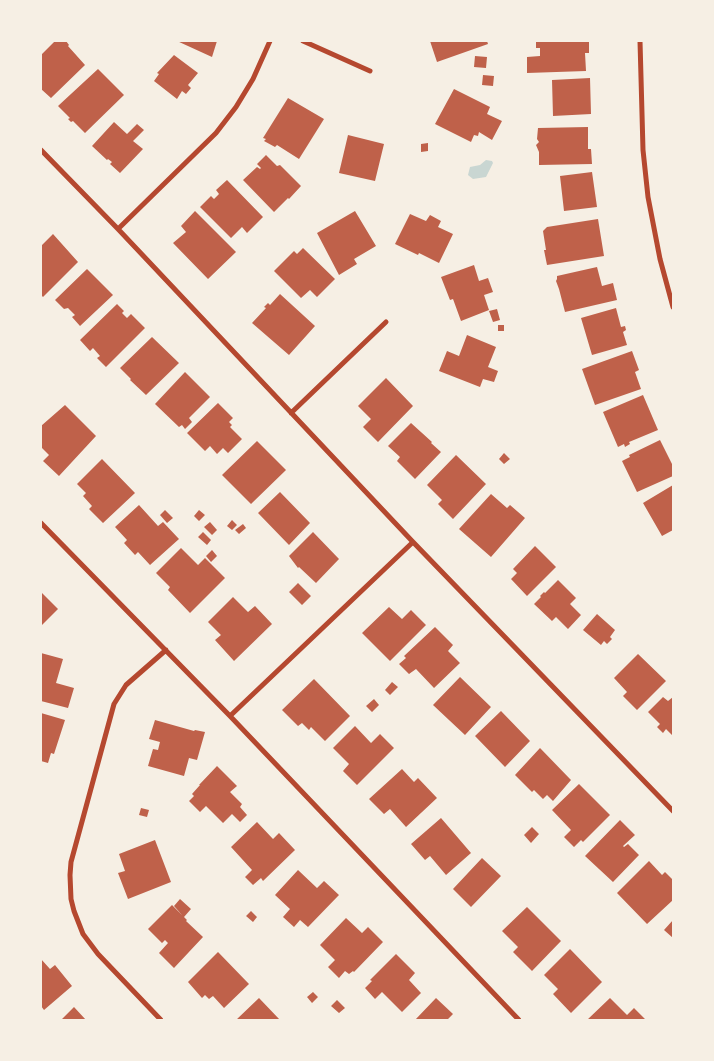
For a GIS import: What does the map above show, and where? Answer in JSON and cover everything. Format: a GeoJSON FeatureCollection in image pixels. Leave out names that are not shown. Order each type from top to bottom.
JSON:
{"type":"FeatureCollection","features":[{"type":"Feature","properties":{"kind":"street"},"geometry":{"type":"LineString","coordinates":[[118,229],[216,133],[240,100],[270,41]]}},
{"type":"Feature","properties":{"kind":"street"},"geometry":{"type":"LineString","coordinates":[[303,41],[370,71]]}},
{"type":"Feature","properties":{"kind":"street"},"geometry":{"type":"LineString","coordinates":[[640,41],[643,150],[648,197],[660,259],[673,306]]}},
{"type":"Feature","properties":{"kind":"street"},"geometry":{"type":"LineString","coordinates":[[41,150],[413,542],[673,811]]}},
{"type":"Feature","properties":{"kind":"street"},"geometry":{"type":"LineString","coordinates":[[291,413],[386,322]]}},
{"type":"Feature","properties":{"kind":"street"},"geometry":{"type":"LineString","coordinates":[[41,523],[230,716],[519,1020]]}},
{"type":"Feature","properties":{"kind":"street"},"geometry":{"type":"LineString","coordinates":[[230,716],[413,542]]}},
{"type":"Feature","properties":{"kind":"street"},"geometry":{"type":"LineString","coordinates":[[161,1020],[98,954],[83,934],[71,899],[70,874],[71,862],[114,704],[126,685],[166,650]]}},
{"type":"Feature","properties":{"kind":"shaded area"},"geometry":{"type":"Polygon","coordinates":[[[486,160],[493,163],[486,177],[473,179],[468,175],[470,167],[480,165],[486,160]]]}},
{"type":"Feature","properties":{"kind":"building"},"geometry":{"type":"Polygon","coordinates":[[[55,41],[66,41],[68,46],[85,65],[51,98],[41,89],[41,55],[55,41]]]}},
{"type":"Feature","properties":{"kind":"building"},"geometry":{"type":"Polygon","coordinates":[[[177,41],[217,41],[212,57],[177,41]]]}},
{"type":"Feature","properties":{"kind":"building"},"geometry":{"type":"Polygon","coordinates":[[[430,41],[487,41],[488,44],[437,62],[430,41]]]}},
{"type":"Feature","properties":{"kind":"building"},"geometry":{"type":"Polygon","coordinates":[[[536,41],[589,41],[589,53],[585,53],[586,71],[527,73],[527,57],[540,56],[540,48],[536,48],[536,41]]]}},
{"type":"Feature","properties":{"kind":"building"},"geometry":{"type":"Polygon","coordinates":[[[174,55],[198,73],[188,85],[191,88],[186,94],[182,91],[177,99],[154,81],[159,74],[157,73],[174,55]]]}},
{"type":"Feature","properties":{"kind":"building"},"geometry":{"type":"Polygon","coordinates":[[[475,56],[487,57],[486,68],[474,67],[475,56]]]}},
{"type":"Feature","properties":{"kind":"building"},"geometry":{"type":"Polygon","coordinates":[[[98,69],[124,95],[85,133],[73,121],[71,122],[68,119],[70,118],[58,106],[98,69]]]}},
{"type":"Feature","properties":{"kind":"building"},"geometry":{"type":"Polygon","coordinates":[[[483,75],[494,76],[493,86],[482,85],[483,75]]]}},
{"type":"Feature","properties":{"kind":"building"},"geometry":{"type":"Polygon","coordinates":[[[590,78],[591,114],[553,116],[552,80],[590,78]]]}},
{"type":"Feature","properties":{"kind":"building"},"geometry":{"type":"Polygon","coordinates":[[[454,89],[490,107],[487,114],[502,121],[492,140],[479,132],[478,136],[474,135],[471,142],[435,124],[454,89]]]}},
{"type":"Feature","properties":{"kind":"building"},"geometry":{"type":"Polygon","coordinates":[[[288,98],[324,119],[299,159],[277,145],[275,147],[264,141],[266,139],[263,138],[288,98]]]}},
{"type":"Feature","properties":{"kind":"building"},"geometry":{"type":"Polygon","coordinates":[[[114,122],[127,134],[137,124],[144,130],[133,141],[143,149],[120,173],[110,164],[112,162],[107,160],[92,146],[114,122]]]}},
{"type":"Feature","properties":{"kind":"building"},"geometry":{"type":"Polygon","coordinates":[[[588,127],[588,149],[591,149],[592,164],[539,165],[539,152],[536,145],[539,142],[537,139],[538,128],[588,127]]]}},
{"type":"Feature","properties":{"kind":"building"},"geometry":{"type":"Polygon","coordinates":[[[348,135],[384,144],[375,181],[339,173],[348,135]]]}},
{"type":"Feature","properties":{"kind":"building"},"geometry":{"type":"Polygon","coordinates":[[[428,143],[428,151],[421,152],[421,144],[428,143]]]}},
{"type":"Feature","properties":{"kind":"building"},"geometry":{"type":"Polygon","coordinates":[[[266,155],[277,166],[280,165],[301,186],[274,212],[243,180],[257,167],[261,168],[257,164],[266,155]]]}},
{"type":"Feature","properties":{"kind":"building"},"geometry":{"type":"Polygon","coordinates":[[[592,172],[597,207],[564,211],[560,176],[592,172]]]}},
{"type":"Feature","properties":{"kind":"building"},"geometry":{"type":"Polygon","coordinates":[[[227,180],[263,217],[247,233],[242,227],[231,238],[200,207],[211,196],[214,199],[219,194],[216,190],[227,180]]]}},
{"type":"Feature","properties":{"kind":"building"},"geometry":{"type":"Polygon","coordinates":[[[195,211],[236,252],[208,279],[173,243],[186,232],[181,226],[195,211]]]}},
{"type":"Feature","properties":{"kind":"building"},"geometry":{"type":"Polygon","coordinates":[[[355,211],[376,246],[354,259],[357,264],[339,275],[317,233],[355,211]]]}},
{"type":"Feature","properties":{"kind":"building"},"geometry":{"type":"Polygon","coordinates":[[[410,214],[426,221],[430,215],[441,221],[438,227],[453,234],[439,263],[395,244],[410,214]]]}},
{"type":"Feature","properties":{"kind":"building"},"geometry":{"type":"Polygon","coordinates":[[[598,219],[604,256],[547,265],[543,231],[547,227],[598,219]]]}},
{"type":"Feature","properties":{"kind":"building"},"geometry":{"type":"Polygon","coordinates":[[[53,234],[78,262],[43,297],[41,295],[41,246],[53,234]]]}},
{"type":"Feature","properties":{"kind":"building"},"geometry":{"type":"Polygon","coordinates":[[[303,248],[335,279],[317,297],[310,290],[301,298],[274,271],[294,251],[297,254],[303,248]]]}},
{"type":"Feature","properties":{"kind":"building"},"geometry":{"type":"Polygon","coordinates":[[[474,265],[479,281],[488,278],[493,292],[484,295],[489,310],[461,321],[453,299],[450,300],[441,277],[474,265]]]}},
{"type":"Feature","properties":{"kind":"building"},"geometry":{"type":"Polygon","coordinates":[[[597,267],[602,286],[613,283],[617,300],[565,312],[556,281],[557,276],[597,267]]]}},
{"type":"Feature","properties":{"kind":"building"},"geometry":{"type":"Polygon","coordinates":[[[87,269],[113,295],[80,326],[72,317],[75,315],[68,308],[64,309],[55,300],[87,269]]]}},
{"type":"Feature","properties":{"kind":"building"},"geometry":{"type":"Polygon","coordinates":[[[280,294],[315,326],[289,355],[252,323],[266,308],[264,307],[268,303],[270,305],[280,294]]]}},
{"type":"Feature","properties":{"kind":"building"},"geometry":{"type":"Polygon","coordinates":[[[117,304],[124,311],[122,313],[127,318],[131,314],[145,328],[106,367],[97,358],[100,356],[93,348],[90,351],[80,340],[117,304]]]}},
{"type":"Feature","properties":{"kind":"building"},"geometry":{"type":"Polygon","coordinates":[[[616,308],[621,327],[625,326],[626,330],[623,332],[627,345],[592,355],[581,318],[616,308]]]}},
{"type":"Feature","properties":{"kind":"building"},"geometry":{"type":"Polygon","coordinates":[[[497,309],[500,320],[493,322],[489,311],[497,309]]]}},
{"type":"Feature","properties":{"kind":"building"},"geometry":{"type":"Polygon","coordinates":[[[498,325],[504,325],[504,331],[498,331],[498,325]]]}},
{"type":"Feature","properties":{"kind":"building"},"geometry":{"type":"Polygon","coordinates":[[[467,335],[496,347],[488,367],[498,371],[494,382],[483,379],[480,387],[439,371],[447,351],[459,356],[467,335]]]}},
{"type":"Feature","properties":{"kind":"building"},"geometry":{"type":"Polygon","coordinates":[[[152,337],[179,363],[146,395],[120,368],[152,337]]]}},
{"type":"Feature","properties":{"kind":"building"},"geometry":{"type":"Polygon","coordinates":[[[632,351],[639,370],[635,372],[641,389],[595,405],[582,369],[632,351]]]}},
{"type":"Feature","properties":{"kind":"building"},"geometry":{"type":"Polygon","coordinates":[[[185,372],[210,397],[189,418],[192,422],[185,429],[182,425],[179,427],[155,404],[185,372]]]}},
{"type":"Feature","properties":{"kind":"building"},"geometry":{"type":"Polygon","coordinates":[[[386,378],[413,406],[378,442],[363,427],[371,419],[358,406],[386,378]]]}},
{"type":"Feature","properties":{"kind":"building"},"geometry":{"type":"Polygon","coordinates":[[[643,395],[658,430],[629,442],[630,444],[625,447],[624,444],[618,447],[603,412],[643,395]]]}},
{"type":"Feature","properties":{"kind":"building"},"geometry":{"type":"Polygon","coordinates":[[[218,403],[233,418],[229,422],[232,425],[230,427],[242,439],[228,453],[223,448],[217,454],[210,446],[205,451],[187,433],[218,403]]]}},
{"type":"Feature","properties":{"kind":"building"},"geometry":{"type":"Polygon","coordinates":[[[65,405],[96,436],[59,476],[43,461],[49,455],[41,447],[41,426],[65,405]]]}},
{"type":"Feature","properties":{"kind":"building"},"geometry":{"type":"Polygon","coordinates":[[[411,423],[441,452],[415,479],[397,461],[400,457],[388,446],[411,423]]]}},
{"type":"Feature","properties":{"kind":"building"},"geometry":{"type":"Polygon","coordinates":[[[660,440],[673,466],[673,476],[637,492],[622,461],[630,457],[629,455],[660,440]]]}},
{"type":"Feature","properties":{"kind":"building"},"geometry":{"type":"Polygon","coordinates":[[[257,441],[286,470],[251,504],[222,475],[257,441]]]}},
{"type":"Feature","properties":{"kind":"building"},"geometry":{"type":"Polygon","coordinates":[[[504,453],[510,459],[504,464],[499,459],[504,453]]]}},
{"type":"Feature","properties":{"kind":"building"},"geometry":{"type":"Polygon","coordinates":[[[456,455],[486,484],[453,519],[438,504],[442,500],[427,485],[456,455]]]}},
{"type":"Feature","properties":{"kind":"building"},"geometry":{"type":"Polygon","coordinates":[[[102,459],[135,493],[103,523],[89,509],[92,506],[83,496],[86,493],[77,484],[102,459]]]}},
{"type":"Feature","properties":{"kind":"building"},"geometry":{"type":"Polygon","coordinates":[[[673,485],[673,530],[662,536],[643,503],[673,485]]]}},
{"type":"Feature","properties":{"kind":"building"},"geometry":{"type":"Polygon","coordinates":[[[280,492],[310,523],[289,545],[258,513],[280,492]]]}},
{"type":"Feature","properties":{"kind":"building"},"geometry":{"type":"Polygon","coordinates":[[[491,494],[507,508],[510,505],[525,518],[491,557],[459,529],[491,494]]]}},
{"type":"Feature","properties":{"kind":"building"},"geometry":{"type":"Polygon","coordinates":[[[139,505],[158,526],[163,522],[179,539],[150,565],[138,552],[135,555],[124,543],[127,540],[115,527],[139,505]]]}},
{"type":"Feature","properties":{"kind":"building"},"geometry":{"type":"Polygon","coordinates":[[[165,510],[173,518],[167,523],[160,515],[165,510]]]}},
{"type":"Feature","properties":{"kind":"building"},"geometry":{"type":"Polygon","coordinates":[[[199,510],[205,515],[199,521],[194,516],[199,510]]]}},
{"type":"Feature","properties":{"kind":"building"},"geometry":{"type":"Polygon","coordinates":[[[232,520],[237,525],[232,530],[227,526],[232,520]]]}},
{"type":"Feature","properties":{"kind":"building"},"geometry":{"type":"Polygon","coordinates":[[[210,522],[217,530],[212,535],[204,527],[210,522]]]}},
{"type":"Feature","properties":{"kind":"building"},"geometry":{"type":"Polygon","coordinates":[[[243,524],[246,528],[239,534],[235,530],[243,524]]]}},
{"type":"Feature","properties":{"kind":"building"},"geometry":{"type":"Polygon","coordinates":[[[203,532],[211,540],[207,545],[198,537],[203,532]]]}},
{"type":"Feature","properties":{"kind":"building"},"geometry":{"type":"Polygon","coordinates":[[[313,532],[339,559],[316,583],[298,568],[289,556],[313,532]]]}},
{"type":"Feature","properties":{"kind":"building"},"geometry":{"type":"Polygon","coordinates":[[[535,546],[556,567],[527,596],[511,579],[517,573],[513,569],[535,546]]]}},
{"type":"Feature","properties":{"kind":"building"},"geometry":{"type":"Polygon","coordinates":[[[181,548],[198,565],[205,558],[225,578],[190,613],[168,590],[170,587],[156,573],[181,548]]]}},
{"type":"Feature","properties":{"kind":"building"},"geometry":{"type":"Polygon","coordinates":[[[212,550],[217,556],[211,562],[206,556],[212,550]]]}},
{"type":"Feature","properties":{"kind":"building"},"geometry":{"type":"Polygon","coordinates":[[[558,580],[576,598],[570,604],[581,615],[568,629],[556,617],[552,621],[534,604],[558,580]]]}},
{"type":"Feature","properties":{"kind":"building"},"geometry":{"type":"Polygon","coordinates":[[[298,583],[311,596],[302,605],[289,592],[298,583]]]}},
{"type":"Feature","properties":{"kind":"building"},"geometry":{"type":"Polygon","coordinates":[[[41,592],[58,609],[41,626],[41,592]]]}},
{"type":"Feature","properties":{"kind":"building"},"geometry":{"type":"Polygon","coordinates":[[[233,597],[248,612],[255,606],[272,624],[234,661],[215,640],[221,635],[208,622],[233,597]]]}},
{"type":"Feature","properties":{"kind":"building"},"geometry":{"type":"Polygon","coordinates":[[[389,607],[402,619],[411,610],[426,625],[390,661],[362,633],[389,607]]]}},
{"type":"Feature","properties":{"kind":"building"},"geometry":{"type":"Polygon","coordinates":[[[597,614],[615,630],[610,637],[612,639],[607,644],[604,641],[601,645],[583,630],[597,614]]]}},
{"type":"Feature","properties":{"kind":"building"},"geometry":{"type":"Polygon","coordinates":[[[435,627],[453,645],[448,651],[460,663],[434,688],[416,669],[409,674],[399,664],[406,658],[404,656],[435,627]]]}},
{"type":"Feature","properties":{"kind":"building"},"geometry":{"type":"Polygon","coordinates":[[[41,653],[63,659],[56,683],[74,688],[68,708],[41,701],[41,653]]]}},
{"type":"Feature","properties":{"kind":"building"},"geometry":{"type":"Polygon","coordinates":[[[638,654],[666,681],[637,710],[623,696],[627,692],[614,678],[638,654]]]}},
{"type":"Feature","properties":{"kind":"building"},"geometry":{"type":"Polygon","coordinates":[[[460,677],[491,707],[465,735],[433,705],[460,677]]]}},
{"type":"Feature","properties":{"kind":"building"},"geometry":{"type":"Polygon","coordinates":[[[314,679],[350,716],[325,741],[311,727],[309,730],[302,723],[298,726],[282,710],[314,679]]]}},
{"type":"Feature","properties":{"kind":"building"},"geometry":{"type":"Polygon","coordinates":[[[392,682],[398,687],[390,695],[385,690],[392,682]]]}},
{"type":"Feature","properties":{"kind":"building"},"geometry":{"type":"Polygon","coordinates":[[[663,697],[668,701],[673,697],[673,736],[666,729],[663,733],[657,727],[660,724],[648,712],[663,697]]]}},
{"type":"Feature","properties":{"kind":"building"},"geometry":{"type":"Polygon","coordinates":[[[374,699],[379,705],[372,712],[366,706],[374,699]]]}},
{"type":"Feature","properties":{"kind":"building"},"geometry":{"type":"Polygon","coordinates":[[[501,711],[530,741],[505,767],[475,736],[501,711]]]}},
{"type":"Feature","properties":{"kind":"building"},"geometry":{"type":"Polygon","coordinates":[[[41,713],[65,720],[54,754],[51,753],[48,763],[41,761],[41,713]]]}},
{"type":"Feature","properties":{"kind":"building"},"geometry":{"type":"Polygon","coordinates":[[[155,720],[194,731],[205,732],[197,760],[189,758],[184,776],[148,766],[153,749],[158,750],[160,742],[149,739],[155,720]]]}},
{"type":"Feature","properties":{"kind":"building"},"geometry":{"type":"Polygon","coordinates":[[[355,726],[371,743],[380,734],[394,748],[357,785],[343,771],[349,764],[333,748],[355,726]]]}},
{"type":"Feature","properties":{"kind":"building"},"geometry":{"type":"Polygon","coordinates":[[[540,748],[571,780],[553,801],[547,795],[543,799],[534,790],[532,792],[515,775],[540,748]]]}},
{"type":"Feature","properties":{"kind":"building"},"geometry":{"type":"Polygon","coordinates":[[[217,766],[237,786],[230,792],[242,804],[240,807],[247,815],[240,822],[232,814],[223,823],[206,806],[200,812],[189,801],[194,796],[192,794],[199,785],[217,766]]]}},
{"type":"Feature","properties":{"kind":"building"},"geometry":{"type":"Polygon","coordinates":[[[402,769],[414,782],[418,778],[437,798],[406,827],[390,809],[384,814],[369,799],[402,769]]]}},
{"type":"Feature","properties":{"kind":"building"},"geometry":{"type":"Polygon","coordinates":[[[579,784],[610,815],[583,842],[581,840],[574,847],[564,837],[571,830],[552,810],[579,784]]]}},
{"type":"Feature","properties":{"kind":"building"},"geometry":{"type":"Polygon","coordinates":[[[141,808],[149,810],[147,817],[139,815],[141,808]]]}},
{"type":"Feature","properties":{"kind":"building"},"geometry":{"type":"Polygon","coordinates":[[[441,818],[471,853],[446,875],[430,856],[425,860],[411,844],[441,818]]]}},
{"type":"Feature","properties":{"kind":"building"},"geometry":{"type":"Polygon","coordinates":[[[620,820],[635,835],[623,846],[628,844],[639,855],[613,882],[585,856],[620,820]]]}},
{"type":"Feature","properties":{"kind":"building"},"geometry":{"type":"Polygon","coordinates":[[[257,822],[273,839],[279,833],[295,850],[263,881],[261,878],[253,885],[245,877],[252,870],[231,847],[257,822]]]}},
{"type":"Feature","properties":{"kind":"building"},"geometry":{"type":"Polygon","coordinates":[[[532,827],[539,834],[531,843],[524,835],[532,827]]]}},
{"type":"Feature","properties":{"kind":"building"},"geometry":{"type":"Polygon","coordinates":[[[155,840],[171,882],[128,899],[118,873],[125,871],[119,854],[155,840]]]}},
{"type":"Feature","properties":{"kind":"building"},"geometry":{"type":"Polygon","coordinates":[[[482,858],[501,876],[471,907],[453,889],[482,858]]]}},
{"type":"Feature","properties":{"kind":"building"},"geometry":{"type":"Polygon","coordinates":[[[649,861],[662,875],[665,872],[673,880],[673,900],[647,924],[617,893],[649,861]]]}},
{"type":"Feature","properties":{"kind":"building"},"geometry":{"type":"Polygon","coordinates":[[[298,870],[317,888],[324,881],[339,895],[308,927],[300,920],[294,927],[283,917],[290,909],[275,895],[298,870]]]}},
{"type":"Feature","properties":{"kind":"building"},"geometry":{"type":"Polygon","coordinates":[[[180,899],[191,909],[184,917],[186,921],[203,937],[174,968],[159,953],[168,943],[165,940],[162,943],[148,929],[172,905],[182,915],[174,906],[180,899]]]}},
{"type":"Feature","properties":{"kind":"building"},"geometry":{"type":"Polygon","coordinates":[[[527,907],[561,941],[532,971],[513,952],[518,947],[502,931],[527,907]]]}},
{"type":"Feature","properties":{"kind":"building"},"geometry":{"type":"Polygon","coordinates":[[[251,911],[257,917],[253,922],[246,916],[251,911]]]}},
{"type":"Feature","properties":{"kind":"building"},"geometry":{"type":"Polygon","coordinates":[[[346,918],[362,933],[368,927],[383,942],[354,972],[349,974],[345,971],[339,978],[328,967],[335,960],[320,945],[346,918]]]}},
{"type":"Feature","properties":{"kind":"building"},"geometry":{"type":"Polygon","coordinates":[[[673,920],[673,938],[664,930],[673,920]]]}},
{"type":"Feature","properties":{"kind":"building"},"geometry":{"type":"Polygon","coordinates":[[[570,949],[602,982],[571,1013],[553,994],[558,989],[544,975],[570,949]]]}},
{"type":"Feature","properties":{"kind":"building"},"geometry":{"type":"Polygon","coordinates":[[[218,952],[249,984],[224,1008],[213,996],[209,999],[205,995],[202,998],[188,982],[218,952]]]}},
{"type":"Feature","properties":{"kind":"building"},"geometry":{"type":"Polygon","coordinates":[[[396,954],[415,973],[409,980],[421,993],[402,1012],[382,992],[375,999],[365,988],[372,981],[370,980],[396,954]]]}},
{"type":"Feature","properties":{"kind":"building"},"geometry":{"type":"Polygon","coordinates":[[[41,959],[50,969],[55,965],[72,986],[44,1010],[41,1006],[41,959]]]}},
{"type":"Feature","properties":{"kind":"building"},"geometry":{"type":"Polygon","coordinates":[[[313,992],[318,997],[312,1003],[307,997],[313,992]]]}},
{"type":"Feature","properties":{"kind":"building"},"geometry":{"type":"Polygon","coordinates":[[[259,998],[280,1020],[236,1020],[259,998]]]}},
{"type":"Feature","properties":{"kind":"building"},"geometry":{"type":"Polygon","coordinates":[[[436,998],[453,1014],[447,1020],[415,1020],[436,998]]]}},
{"type":"Feature","properties":{"kind":"building"},"geometry":{"type":"Polygon","coordinates":[[[610,998],[627,1015],[634,1008],[646,1020],[587,1020],[610,998]]]}},
{"type":"Feature","properties":{"kind":"building"},"geometry":{"type":"Polygon","coordinates":[[[337,1000],[345,1008],[339,1013],[331,1006],[337,1000]]]}},
{"type":"Feature","properties":{"kind":"building"},"geometry":{"type":"Polygon","coordinates":[[[74,1007],[86,1020],[61,1020],[74,1007]]]}}]}
